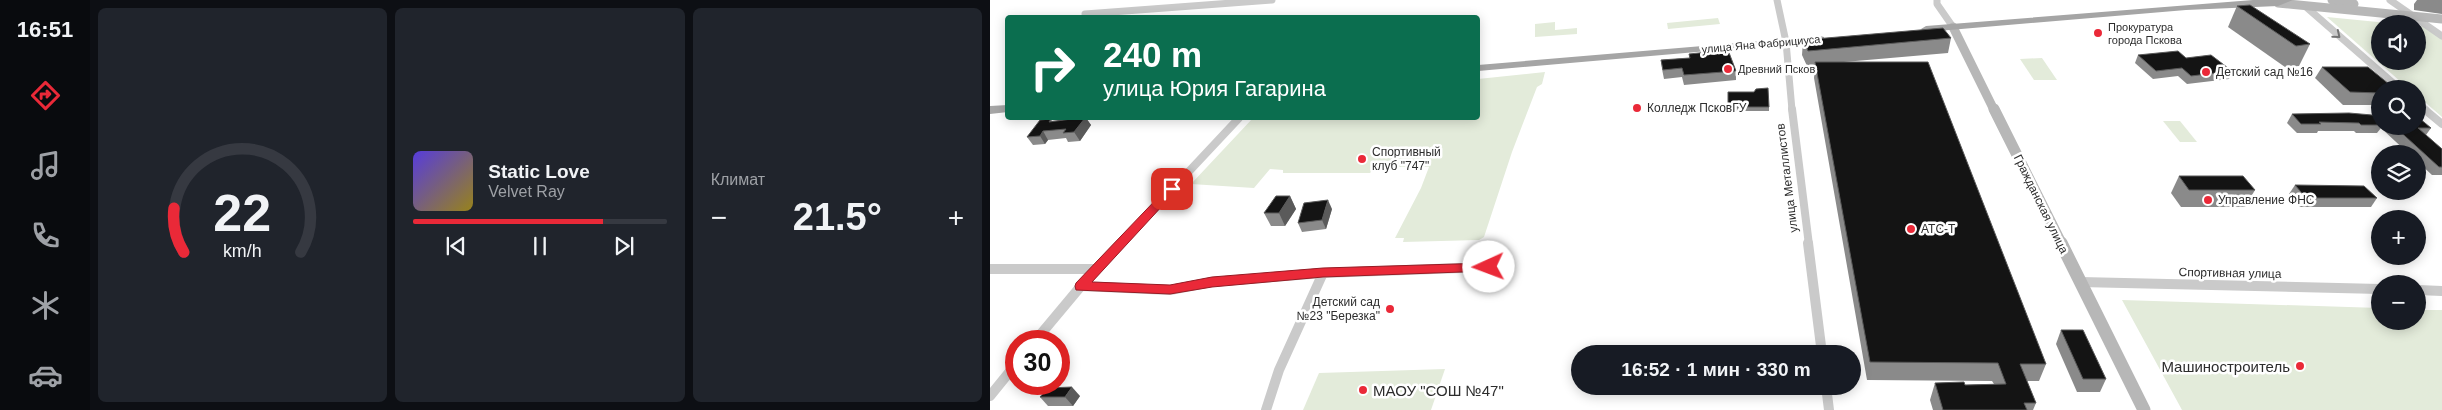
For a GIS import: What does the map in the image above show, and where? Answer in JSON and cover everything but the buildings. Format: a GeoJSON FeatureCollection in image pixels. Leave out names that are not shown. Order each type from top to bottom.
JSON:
{"type":"FeatureCollection","features":[{"type":"Feature","properties":{"kind":"main road"},"geometry":{"type":"LineString","coordinates":[[2255,0],[2267,2]]}},
{"type":"Feature","properties":{"kind":"main road"},"geometry":{"type":"LineString","coordinates":[[1915,30],[2224,2],[2283,1]]}},
{"type":"Feature","properties":{"kind":"main road","name":"улица Яна Фабрициуса"},"geometry":{"type":"LineString","coordinates":[[1480,68],[1833,38]]}},
{"type":"Feature","properties":{"kind":"main road"},"geometry":{"type":"LineString","coordinates":[[990,110],[1005,108]]}},
{"type":"Feature","properties":{"kind":"street"},"geometry":{"type":"LineString","coordinates":[[1085,14],[1272,0]]}},
{"type":"Feature","properties":{"kind":"street","name":"улица Металлистов"},"geometry":{"type":"LineString","coordinates":[[1777,0],[1786,42],[1786,60],[1821,345]]}},
{"type":"Feature","properties":{"kind":"street","name":"Гражданская улица"},"geometry":{"type":"LineString","coordinates":[[1937,0],[1937,4],[1953,27],[2144,410]]}},
{"type":"Feature","properties":{"kind":"street"},"geometry":{"type":"LineString","coordinates":[[2332,0],[2412,15]]}},
{"type":"Feature","properties":{"kind":"street"},"geometry":{"type":"LineString","coordinates":[[2390,0],[2412,15]]}},
{"type":"Feature","properties":{"kind":"street"},"geometry":{"type":"LineString","coordinates":[[2283,1],[2305,6],[2412,15]]}},
{"type":"Feature","properties":{"kind":"street"},"geometry":{"type":"LineString","coordinates":[[2305,6],[2313,16],[2389,80]]}},
{"type":"Feature","properties":{"kind":"street"},"geometry":{"type":"LineString","coordinates":[[2426,17],[2442,19]]}},
{"type":"Feature","properties":{"kind":"street"},"geometry":{"type":"LineString","coordinates":[[2426,25],[2442,36]]}},
{"type":"Feature","properties":{"kind":"street"},"geometry":{"type":"LineString","coordinates":[[2426,111],[2442,124]]}},
{"type":"Feature","properties":{"kind":"street"},"geometry":{"type":"LineString","coordinates":[[1044,330],[1081,286],[1237,120]]}},
{"type":"Feature","properties":{"kind":"street"},"geometry":{"type":"LineString","coordinates":[[1081,286],[1170,290],[1212,282],[1323,273],[1489,267]]}},
{"type":"Feature","properties":{"kind":"street"},"geometry":{"type":"LineString","coordinates":[[990,269],[1097,269]]}},
{"type":"Feature","properties":{"kind":"street"},"geometry":{"type":"LineString","coordinates":[[1266,410],[1279,370],[1323,273]]}},
{"type":"Feature","properties":{"kind":"street","name":"Спортивная улица"},"geometry":{"type":"LineString","coordinates":[[2080,282],[2371,289]]}},
{"type":"Feature","properties":{"kind":"street"},"geometry":{"type":"LineString","coordinates":[[2426,290],[2442,291]]}},
{"type":"Feature","properties":{"kind":"street"},"geometry":{"type":"LineString","coordinates":[[990,396],[1005,378]]}},
{"type":"Feature","properties":{"kind":"street"},"geometry":{"type":"LineString","coordinates":[[1827,395],[1829,410]]}},
{"type":"Feature","properties":{"kind":"green space"},"geometry":{"type":"Polygon","coordinates":[[[2327,17],[2371,21],[2371,56],[2327,17]]]}},
{"type":"Feature","properties":{"kind":"green space"},"geometry":{"type":"Polygon","coordinates":[[[1718,18],[1720,24],[1668,29],[1667,23],[1718,18]]]}},
{"type":"Feature","properties":{"kind":"green space"},"geometry":{"type":"Polygon","coordinates":[[[1555,22],[1555,30],[1577,28],[1577,34],[1535,37],[1535,24],[1555,22]]]}},
{"type":"Feature","properties":{"kind":"green space"},"geometry":{"type":"Polygon","coordinates":[[[2426,28],[2442,37],[2442,117],[2426,103],[2426,80],[2399,80],[2387,70],[2426,70],[2426,28]]]}},
{"type":"Feature","properties":{"kind":"green space"},"geometry":{"type":"Polygon","coordinates":[[[2042,58],[2057,80],[2034,80],[2020,59],[2042,58]]]}},
{"type":"Feature","properties":{"kind":"green space","name":"Спортивный клуб \"747\""},"geometry":{"type":"Polygon","coordinates":[[[1545,72],[1542,84],[1537,87],[1512,152],[1484,237],[1479,240],[1403,242],[1404,238],[1395,238],[1421,188],[1429,167],[1375,167],[1370,173],[1283,173],[1283,170],[1270,169],[1254,188],[1191,184],[1251,120],[1480,120],[1480,79],[1545,72]]]}},
{"type":"Feature","properties":{"kind":"green space"},"geometry":{"type":"Polygon","coordinates":[[[2163,121],[2180,121],[2197,142],[2180,142],[2163,121]]]}},
{"type":"Feature","properties":{"kind":"green space","name":"Машиностроитель"},"geometry":{"type":"Polygon","coordinates":[[[2122,300],[2371,308],[2371,330],[2426,330],[2426,310],[2442,310],[2442,410],[2182,410],[2122,300]]]}},
{"type":"Feature","properties":{"kind":"green space","name":"МАОУ \"СОШ №47\""},"geometry":{"type":"Polygon","coordinates":[[[1445,369],[1431,410],[1303,410],[1319,373],[1445,369]]]}},
{"type":"Feature","properties":{"kind":"place","name":"Прокуратура города Пскова"},"geometry":{"type":"Point","coordinates":[2098,33]}},
{"type":"Feature","properties":{"kind":"place","name":"Древний Псков"},"geometry":{"type":"Point","coordinates":[1728,69]}},
{"type":"Feature","properties":{"kind":"place","name":"Детский сад №16"},"geometry":{"type":"Point","coordinates":[2206,72]}},
{"type":"Feature","properties":{"kind":"place","name":"Колледж ПсковГУ"},"geometry":{"type":"Point","coordinates":[1637,108]}},
{"type":"Feature","properties":{"kind":"place","name":"Спортивный клуб \"747\""},"geometry":{"type":"Point","coordinates":[1362,159]}},
{"type":"Feature","properties":{"kind":"place","name":"Управление ФНС"},"geometry":{"type":"Point","coordinates":[2208,200]}},
{"type":"Feature","properties":{"kind":"place","name":"ATC-T"},"geometry":{"type":"Point","coordinates":[1911,229]}},
{"type":"Feature","properties":{"kind":"place","name":"Детский сад №23 \"Березка\""},"geometry":{"type":"Point","coordinates":[1390,309]}},
{"type":"Feature","properties":{"kind":"place","name":"Машиностроитель"},"geometry":{"type":"Point","coordinates":[2300,366]}},
{"type":"Feature","properties":{"kind":"place","name":"МАОУ \"СОШ №47\""},"geometry":{"type":"Point","coordinates":[1363,390]}},
{"type":"Feature","properties":{"kind":"route"},"geometry":{"type":"LineString","coordinates":[[1172,189],[1081,286],[1170,290],[1212,282],[1323,273],[1489,267]]}}]}
